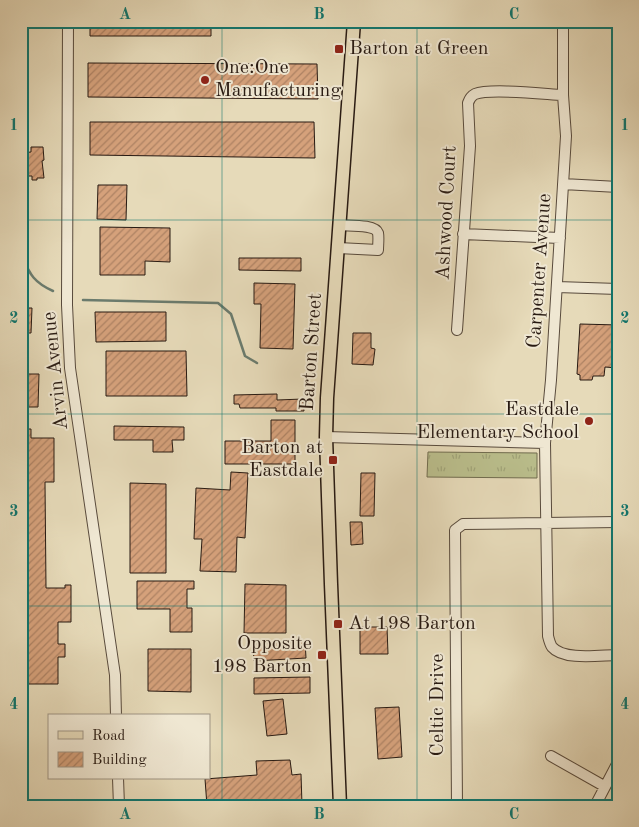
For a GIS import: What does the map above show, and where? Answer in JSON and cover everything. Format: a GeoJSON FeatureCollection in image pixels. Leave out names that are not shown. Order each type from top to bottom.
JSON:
{"type":"FeatureCollection","features":[{"type":"Feature","properties":{"kind":"main road","name":"Barton Street"},"geometry":{"type":"LineString","coordinates":[[340,806],[332,636],[326,437],[327,398],[354,21]]}},
{"type":"Feature","properties":{"kind":"street","name":"Arvin Avenue"},"geometry":{"type":"LineString","coordinates":[[68,21],[67,305],[70,368],[115,675],[116,714]]}},
{"type":"Feature","properties":{"kind":"street","name":"Carpenter Avenue"},"geometry":{"type":"LineString","coordinates":[[563,21],[563,95],[566,136],[545,443],[548,636],[550,645],[568,656],[618,655]]}},
{"type":"Feature","properties":{"kind":"street","name":"Ashwood Court"},"geometry":{"type":"LineString","coordinates":[[457,330],[470,146],[468,103],[470,98],[475,94],[496,92],[563,95]]}},
{"type":"Feature","properties":{"kind":"street"},"geometry":{"type":"LineString","coordinates":[[563,184],[618,186]]}},
{"type":"Feature","properties":{"kind":"street"},"geometry":{"type":"LineString","coordinates":[[338,248],[378,250],[378,234],[376,230],[370,227],[340,225]]}},
{"type":"Feature","properties":{"kind":"street"},"geometry":{"type":"LineString","coordinates":[[463,234],[560,238]]}},
{"type":"Feature","properties":{"kind":"street"},"geometry":{"type":"LineString","coordinates":[[557,287],[618,290]]}},
{"type":"Feature","properties":{"kind":"street"},"geometry":{"type":"LineString","coordinates":[[326,437],[545,443]]}},
{"type":"Feature","properties":{"kind":"street","name":"Celtic Drive"},"geometry":{"type":"LineString","coordinates":[[457,806],[455,530],[463,524],[618,522]]}},
{"type":"Feature","properties":{"kind":"street"},"geometry":{"type":"LineString","coordinates":[[551,756],[604,786]]}},
{"type":"Feature","properties":{"kind":"street"},"geometry":{"type":"LineString","coordinates":[[595,806],[618,762]]}},
{"type":"Feature","properties":{"kind":"street"},"geometry":{"type":"LineString","coordinates":[[118,780],[119,806]]}},
{"type":"Feature","properties":{"kind":"green space"},"geometry":{"type":"Polygon","coordinates":[[[428,452],[537,453],[537,478],[427,477],[428,452]]]}},
{"type":"Feature","properties":{"kind":"building"},"geometry":{"type":"Polygon","coordinates":[[[90,21],[211,21],[211,36],[90,36],[90,21]]]}},
{"type":"Feature","properties":{"kind":"building"},"geometry":{"type":"Polygon","coordinates":[[[88,63],[317,64],[318,99],[88,97],[88,63]]]}},
{"type":"Feature","properties":{"kind":"building"},"geometry":{"type":"Polygon","coordinates":[[[90,122],[314,122],[315,158],[90,155],[90,122]]]}},
{"type":"Feature","properties":{"kind":"building"},"geometry":{"type":"Polygon","coordinates":[[[31,147],[43,147],[44,178],[32,180],[32,176],[21,176],[21,153],[31,152],[31,147]]]}},
{"type":"Feature","properties":{"kind":"building"},"geometry":{"type":"Polygon","coordinates":[[[98,185],[127,185],[126,220],[97,219],[98,185]]]}},
{"type":"Feature","properties":{"kind":"building"},"geometry":{"type":"Polygon","coordinates":[[[100,227],[170,228],[170,262],[145,261],[145,275],[100,275],[100,227]]]}},
{"type":"Feature","properties":{"kind":"building"},"geometry":{"type":"Polygon","coordinates":[[[239,258],[301,258],[301,271],[239,270],[239,258]]]}},
{"type":"Feature","properties":{"kind":"building"},"geometry":{"type":"Polygon","coordinates":[[[254,283],[295,284],[293,349],[260,348],[261,304],[254,304],[254,283]]]}},
{"type":"Feature","properties":{"kind":"building"},"geometry":{"type":"Polygon","coordinates":[[[21,308],[32,308],[31,333],[21,333],[21,308]]]}},
{"type":"Feature","properties":{"kind":"building"},"geometry":{"type":"Polygon","coordinates":[[[95,312],[166,312],[166,341],[96,342],[95,312]]]}},
{"type":"Feature","properties":{"kind":"building"},"geometry":{"type":"Polygon","coordinates":[[[580,324],[618,325],[618,368],[605,367],[604,376],[593,376],[592,380],[580,380],[580,375],[577,374],[580,324]]]}},
{"type":"Feature","properties":{"kind":"building"},"geometry":{"type":"Polygon","coordinates":[[[353,333],[371,333],[371,348],[375,349],[373,365],[352,364],[353,333]]]}},
{"type":"Feature","properties":{"kind":"building"},"geometry":{"type":"Polygon","coordinates":[[[106,351],[186,351],[187,396],[106,396],[106,351]]]}},
{"type":"Feature","properties":{"kind":"building"},"geometry":{"type":"Polygon","coordinates":[[[21,374],[39,374],[38,407],[21,407],[21,374]]]}},
{"type":"Feature","properties":{"kind":"building"},"geometry":{"type":"Polygon","coordinates":[[[277,394],[277,400],[303,399],[304,411],[276,411],[276,408],[240,408],[239,404],[234,404],[234,395],[277,394]]]}},
{"type":"Feature","properties":{"kind":"building"},"geometry":{"type":"Polygon","coordinates":[[[271,420],[295,420],[295,464],[225,464],[225,441],[271,441],[271,420]]]}},
{"type":"Feature","properties":{"kind":"building"},"geometry":{"type":"Polygon","coordinates":[[[114,426],[184,427],[184,440],[172,440],[173,452],[153,452],[153,440],[114,440],[114,426]]]}},
{"type":"Feature","properties":{"kind":"building"},"geometry":{"type":"Polygon","coordinates":[[[21,429],[31,429],[31,438],[54,438],[54,482],[45,482],[46,588],[65,588],[65,585],[71,585],[71,622],[58,622],[58,644],[65,644],[65,657],[58,657],[58,684],[22,684],[21,429]]]}},
{"type":"Feature","properties":{"kind":"building"},"geometry":{"type":"Polygon","coordinates":[[[231,472],[248,473],[245,538],[237,537],[236,572],[200,571],[202,539],[194,539],[196,488],[230,490],[231,472]]]}},
{"type":"Feature","properties":{"kind":"building"},"geometry":{"type":"Polygon","coordinates":[[[361,473],[375,473],[374,516],[360,516],[361,473]]]}},
{"type":"Feature","properties":{"kind":"building"},"geometry":{"type":"Polygon","coordinates":[[[130,483],[166,484],[166,573],[130,573],[130,483]]]}},
{"type":"Feature","properties":{"kind":"building"},"geometry":{"type":"Polygon","coordinates":[[[350,522],[362,522],[363,544],[351,545],[350,522]]]}},
{"type":"Feature","properties":{"kind":"building"},"geometry":{"type":"Polygon","coordinates":[[[137,581],[194,581],[194,589],[187,589],[187,608],[192,608],[192,632],[170,632],[170,609],[137,609],[137,581]]]}},
{"type":"Feature","properties":{"kind":"building"},"geometry":{"type":"Polygon","coordinates":[[[245,584],[286,585],[286,633],[244,633],[245,584]]]}},
{"type":"Feature","properties":{"kind":"building"},"geometry":{"type":"Polygon","coordinates":[[[360,627],[387,627],[388,654],[360,654],[360,627]]]}},
{"type":"Feature","properties":{"kind":"building"},"geometry":{"type":"Polygon","coordinates":[[[305,641],[306,658],[254,661],[253,644],[305,641]]]}},
{"type":"Feature","properties":{"kind":"building"},"geometry":{"type":"Polygon","coordinates":[[[148,649],[191,649],[191,692],[148,691],[148,649]]]}},
{"type":"Feature","properties":{"kind":"building"},"geometry":{"type":"Polygon","coordinates":[[[310,677],[310,693],[254,694],[254,678],[310,677]]]}},
{"type":"Feature","properties":{"kind":"building"},"geometry":{"type":"Polygon","coordinates":[[[283,699],[287,734],[267,736],[263,701],[283,699]]]}},
{"type":"Feature","properties":{"kind":"building"},"geometry":{"type":"Polygon","coordinates":[[[399,707],[402,757],[378,759],[375,708],[399,707]]]}},
{"type":"Feature","properties":{"kind":"building"},"geometry":{"type":"Polygon","coordinates":[[[290,760],[292,775],[301,774],[302,805],[207,806],[205,780],[257,775],[256,761],[290,760]]]}},
{"type":"Feature","properties":{"kind":"building"},"geometry":{"type":"Polygon","coordinates":[[[402,802],[402,806],[377,806],[377,804],[402,802]]]}},
{"type":"Feature","properties":{"kind":"waterway"},"geometry":{"type":"LineString","coordinates":[[21,255],[36,281],[53,291]]}},
{"type":"Feature","properties":{"kind":"waterway"},"geometry":{"type":"LineString","coordinates":[[83,300],[218,303],[231,314],[245,356],[257,363]]}},
{"type":"Feature","properties":{"kind":"place","name":"Barton at Green"},"geometry":{"type":"Point","coordinates":[339,49]}},
{"type":"Feature","properties":{"kind":"place","name":"One:One Manufacturing"},"geometry":{"type":"Point","coordinates":[205,80]}},
{"type":"Feature","properties":{"kind":"place","name":"Eastdale Elementary School"},"geometry":{"type":"Point","coordinates":[589,421]}},
{"type":"Feature","properties":{"kind":"place","name":"Barton at Eastdale"},"geometry":{"type":"Point","coordinates":[333,460]}},
{"type":"Feature","properties":{"kind":"place","name":"At 198 Barton"},"geometry":{"type":"Point","coordinates":[338,624]}},
{"type":"Feature","properties":{"kind":"place","name":"Opposite 198 Barton"},"geometry":{"type":"Point","coordinates":[322,655]}}]}
